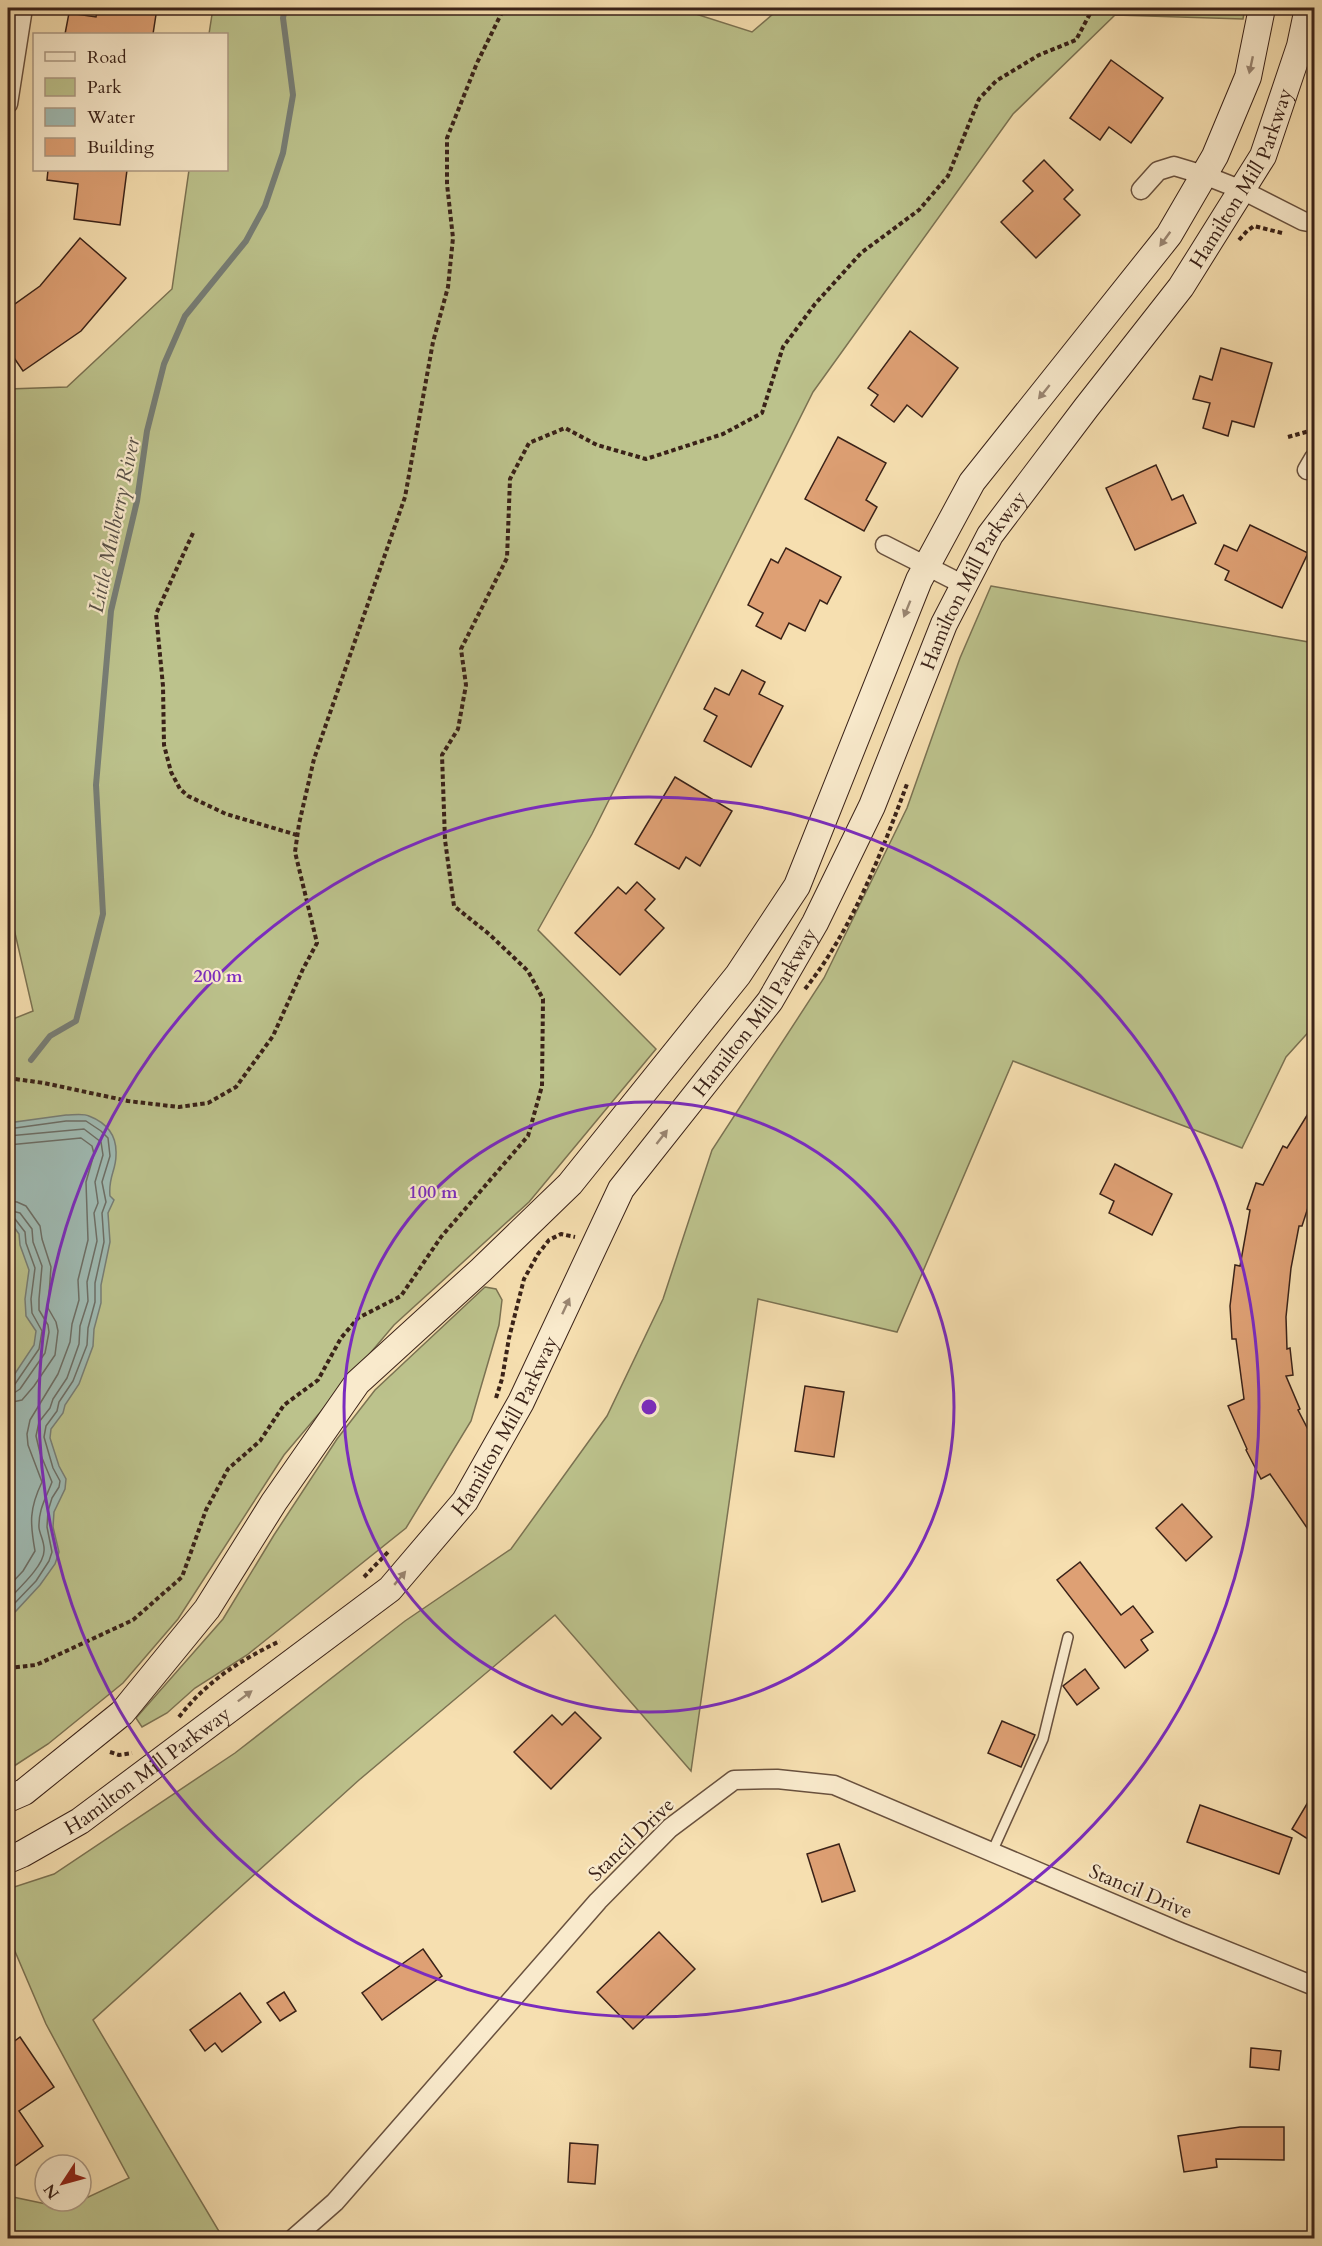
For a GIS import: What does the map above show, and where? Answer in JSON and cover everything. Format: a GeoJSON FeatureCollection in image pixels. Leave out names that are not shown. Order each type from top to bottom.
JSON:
{"type":"FeatureCollection","features":[{"type":"Feature","properties":{"kind":"street"},"geometry":{"type":"LineString","coordinates":[[8,104],[14,26],[23,8]]}},
{"type":"Feature","properties":{"kind":"street","name":"Hamilton Mill Parkway"},"geometry":{"type":"LineString","coordinates":[[8,1799],[24,1792],[122,1713],[207,1609],[274,1502],[357,1383],[481,1270],[570,1184],[738,975],[796,886],[871,695],[926,566],[972,482],[1169,235],[1215,156],[1248,77],[1263,8]]}},
{"type":"Feature","properties":{"kind":"street","name":"Hamilton Mill Parkway"},"geometry":{"type":"LineString","coordinates":[[8,1860],[80,1821],[390,1589],[465,1501],[521,1401],[621,1189],[770,1001],[815,923],[872,806],[944,624],[990,535],[1086,408],[1182,287],[1263,156],[1300,46],[1308,8]]}},
{"type":"Feature","properties":{"kind":"street"},"geometry":{"type":"LineString","coordinates":[[1141,190],[1158,171],[1174,166],[1204,174],[1242,190],[1303,221],[1314,223]]}},
{"type":"Feature","properties":{"kind":"street"},"geometry":{"type":"LineString","coordinates":[[885,545],[964,585]]}},
{"type":"Feature","properties":{"kind":"street","name":"Stancil Drive"},"geometry":{"type":"LineString","coordinates":[[294,2238],[335,2202],[598,1901],[670,1828],[734,1780],[777,1779],[834,1785],[1180,1932],[1314,1986]]}},
{"type":"Feature","properties":{"kind":"lane"},"geometry":{"type":"LineString","coordinates":[[992,1852],[1043,1739],[1068,1637]]}},
{"type":"Feature","properties":{"kind":"path"},"geometry":{"type":"LineString","coordinates":[[8,1078],[44,1083],[128,1101],[179,1107],[208,1103],[236,1087],[273,1036],[317,943],[296,852],[297,835],[314,759],[405,497],[433,342],[448,287],[453,238],[447,184],[447,138],[477,63],[504,8]]}},
{"type":"Feature","properties":{"kind":"path"},"geometry":{"type":"LineString","coordinates":[[8,1668],[36,1665],[132,1620],[182,1577],[206,1510],[228,1468],[260,1441],[284,1405],[318,1380],[340,1338],[358,1318],[401,1296],[441,1237],[528,1136],[542,1086],[543,999],[528,971],[489,934],[453,906],[445,840],[442,755],[458,729],[466,685],[461,649],[507,558],[510,479],[529,443],[565,428],[597,445],[646,459],[723,434],[762,414],[783,347],[815,304],[861,253],[919,210],[948,176],[979,99],[996,81],[1039,55],[1076,40],[1093,8]]}},
{"type":"Feature","properties":{"kind":"path"},"geometry":{"type":"LineString","coordinates":[[1234,248],[1246,231],[1254,226],[1292,237]]}},
{"type":"Feature","properties":{"kind":"path"},"geometry":{"type":"LineString","coordinates":[[1288,437],[1313,430],[1314,427]]}},
{"type":"Feature","properties":{"kind":"path"},"geometry":{"type":"LineString","coordinates":[[193,533],[156,614],[164,686],[164,745],[171,772],[180,789],[188,796],[226,814],[297,835]]}},
{"type":"Feature","properties":{"kind":"path"},"geometry":{"type":"LineString","coordinates":[[800,995],[823,967],[879,859],[911,774]]}},
{"type":"Feature","properties":{"kind":"path"},"geometry":{"type":"LineString","coordinates":[[495,1399],[502,1379],[509,1338],[524,1279],[549,1240],[561,1234],[576,1237]]}},
{"type":"Feature","properties":{"kind":"path"},"geometry":{"type":"LineString","coordinates":[[357,1585],[393,1548]]}},
{"type":"Feature","properties":{"kind":"path"},"geometry":{"type":"LineString","coordinates":[[179,1718],[196,1695],[221,1675],[283,1640]]}},
{"type":"Feature","properties":{"kind":"path"},"geometry":{"type":"LineString","coordinates":[[106,1751],[119,1755],[139,1753]]}},
{"type":"Feature","properties":{"kind":"green space"},"geometry":{"type":"Polygon","coordinates":[[[213,8],[677,8],[752,32],[780,8],[1245,8],[1243,19],[1115,15],[1013,114],[813,392],[592,834],[538,930],[656,1049],[529,1202],[394,1325],[284,1455],[178,1619],[123,1683],[48,1744],[8,1770],[8,1021],[33,1011],[8,903],[8,389],[67,387],[172,289],[189,171],[228,171],[228,33],[209,33],[213,8]]]}},
{"type":"Feature","properties":{"kind":"green space"},"geometry":{"type":"Polygon","coordinates":[[[991,586],[1314,643],[1314,1026],[1286,1057],[1242,1148],[1013,1061],[897,1332],[758,1299],[691,1771],[555,1615],[359,1780],[93,2020],[223,2238],[8,2237],[8,2196],[33,2201],[33,2213],[93,2213],[93,2195],[129,2178],[46,2024],[8,1935],[8,1889],[54,1874],[235,1753],[405,1621],[511,1549],[607,1416],[663,1299],[712,1150],[824,978],[907,808],[960,658],[991,586]]]}},
{"type":"Feature","properties":{"kind":"green space"},"geometry":{"type":"Polygon","coordinates":[[[485,1287],[496,1289],[502,1300],[499,1325],[471,1421],[406,1528],[247,1655],[195,1688],[167,1713],[142,1727],[136,1718],[223,1619],[274,1535],[337,1439],[375,1390],[485,1287]]]}},
{"type":"Feature","properties":{"kind":"water"},"geometry":{"type":"Polygon","coordinates":[[[66,1115],[89,1116],[106,1126],[113,1136],[116,1161],[110,1189],[110,1196],[114,1200],[108,1213],[110,1242],[101,1285],[101,1303],[94,1329],[93,1346],[79,1384],[51,1429],[50,1438],[66,1479],[65,1489],[54,1512],[53,1527],[59,1552],[55,1564],[40,1585],[15,1612],[8,1615],[8,1384],[34,1345],[36,1331],[26,1316],[25,1299],[29,1270],[20,1245],[19,1234],[11,1223],[8,1224],[8,1123],[66,1115]]]}},
{"type":"Feature","properties":{"kind":"building"},"geometry":{"type":"Polygon","coordinates":[[[98,8],[157,8],[153,33],[65,33],[69,13],[96,17],[98,8]]]}},
{"type":"Feature","properties":{"kind":"building"},"geometry":{"type":"Polygon","coordinates":[[[1111,60],[1163,98],[1131,143],[1109,127],[1100,140],[1070,118],[1111,60]]]}},
{"type":"Feature","properties":{"kind":"building"},"geometry":{"type":"Polygon","coordinates":[[[1044,160],[1073,190],[1064,199],[1080,215],[1036,258],[1001,222],[1033,191],[1023,181],[1044,160]]]}},
{"type":"Feature","properties":{"kind":"building"},"geometry":{"type":"Polygon","coordinates":[[[48,171],[127,171],[120,225],[74,219],[78,184],[47,180],[48,171]]]}},
{"type":"Feature","properties":{"kind":"building"},"geometry":{"type":"Polygon","coordinates":[[[80,238],[126,278],[81,331],[23,371],[8,349],[8,309],[40,286],[80,238]]]}},
{"type":"Feature","properties":{"kind":"building"},"geometry":{"type":"Polygon","coordinates":[[[910,331],[958,368],[922,417],[907,405],[894,422],[871,405],[878,395],[868,388],[910,331]]]}},
{"type":"Feature","properties":{"kind":"building"},"geometry":{"type":"Polygon","coordinates":[[[1221,348],[1272,363],[1254,427],[1232,421],[1228,436],[1203,428],[1210,403],[1193,399],[1200,376],[1212,380],[1221,348]]]}},
{"type":"Feature","properties":{"kind":"building"},"geometry":{"type":"Polygon","coordinates":[[[838,437],[886,463],[866,500],[877,507],[864,531],[805,499],[838,437]]]}},
{"type":"Feature","properties":{"kind":"building"},"geometry":{"type":"Polygon","coordinates":[[[1156,465],[1172,500],[1183,495],[1196,523],[1135,550],[1106,488],[1156,465]]]}},
{"type":"Feature","properties":{"kind":"building"},"geometry":{"type":"Polygon","coordinates":[[[1250,525],[1308,553],[1282,608],[1225,580],[1229,571],[1215,564],[1224,545],[1237,551],[1250,525]]]}},
{"type":"Feature","properties":{"kind":"building"},"geometry":{"type":"Polygon","coordinates":[[[786,548],[841,577],[827,604],[820,600],[805,631],[789,623],[781,639],[756,626],[763,613],[748,605],[771,559],[778,563],[786,548]]]}},
{"type":"Feature","properties":{"kind":"building"},"geometry":{"type":"Polygon","coordinates":[[[742,670],[765,682],[759,694],[783,706],[751,767],[704,741],[717,716],[704,709],[715,688],[729,695],[742,670]]]}},
{"type":"Feature","properties":{"kind":"building"},"geometry":{"type":"Polygon","coordinates":[[[675,777],[732,811],[700,866],[686,857],[679,869],[635,844],[675,777]]]}},
{"type":"Feature","properties":{"kind":"building"},"geometry":{"type":"Polygon","coordinates":[[[637,882],[655,899],[645,910],[664,928],[620,975],[575,933],[618,887],[626,894],[637,882]]]}},
{"type":"Feature","properties":{"kind":"building"},"geometry":{"type":"Polygon","coordinates":[[[1314,1104],[1314,1189],[1302,1226],[1299,1226],[1291,1268],[1286,1317],[1287,1349],[1290,1348],[1293,1375],[1286,1376],[1300,1409],[1298,1410],[1314,1441],[1314,1538],[1270,1474],[1261,1479],[1228,1406],[1244,1399],[1236,1339],[1232,1339],[1230,1306],[1235,1265],[1240,1266],[1250,1210],[1247,1209],[1256,1183],[1263,1185],[1283,1146],[1287,1148],[1314,1104]]]}},
{"type":"Feature","properties":{"kind":"building"},"geometry":{"type":"Polygon","coordinates":[[[1115,1164],[1172,1194],[1152,1235],[1109,1213],[1114,1201],[1100,1194],[1115,1164]]]}},
{"type":"Feature","properties":{"kind":"building"},"geometry":{"type":"Polygon","coordinates":[[[805,1386],[844,1392],[834,1457],[795,1451],[805,1386]]]}},
{"type":"Feature","properties":{"kind":"building"},"geometry":{"type":"Polygon","coordinates":[[[1182,1504],[1212,1537],[1186,1561],[1156,1528],[1182,1504]]]}},
{"type":"Feature","properties":{"kind":"building"},"geometry":{"type":"Polygon","coordinates":[[[1080,1562],[1121,1615],[1133,1606],[1153,1632],[1141,1640],[1148,1650],[1125,1668],[1057,1580],[1080,1562]]]}},
{"type":"Feature","properties":{"kind":"building"},"geometry":{"type":"Polygon","coordinates":[[[1085,1669],[1099,1688],[1077,1705],[1063,1686],[1085,1669]]]}},
{"type":"Feature","properties":{"kind":"building"},"geometry":{"type":"Polygon","coordinates":[[[575,1712],[601,1738],[551,1789],[514,1752],[552,1715],[562,1725],[575,1712]]]}},
{"type":"Feature","properties":{"kind":"building"},"geometry":{"type":"Polygon","coordinates":[[[1002,1721],[1035,1735],[1021,1767],[988,1753],[1002,1721]]]}},
{"type":"Feature","properties":{"kind":"building"},"geometry":{"type":"Polygon","coordinates":[[[1314,1792],[1314,1843],[1292,1829],[1314,1792]]]}},
{"type":"Feature","properties":{"kind":"building"},"geometry":{"type":"Polygon","coordinates":[[[1200,1805],[1292,1838],[1279,1874],[1187,1842],[1200,1805]]]}},
{"type":"Feature","properties":{"kind":"building"},"geometry":{"type":"Polygon","coordinates":[[[839,1844],[855,1891],[822,1902],[807,1854],[839,1844]]]}},
{"type":"Feature","properties":{"kind":"building"},"geometry":{"type":"Polygon","coordinates":[[[659,1932],[695,1969],[633,2029],[597,1992],[659,1932]]]}},
{"type":"Feature","properties":{"kind":"building"},"geometry":{"type":"Polygon","coordinates":[[[423,1949],[442,1976],[382,2020],[362,1993],[423,1949]]]}},
{"type":"Feature","properties":{"kind":"building"},"geometry":{"type":"Polygon","coordinates":[[[284,1992],[296,2011],[280,2021],[267,2003],[284,1992]]]}},
{"type":"Feature","properties":{"kind":"building"},"geometry":{"type":"Polygon","coordinates":[[[240,1993],[261,2022],[222,2052],[215,2043],[205,2051],[190,2030],[240,1993]]]}},
{"type":"Feature","properties":{"kind":"building"},"geometry":{"type":"Polygon","coordinates":[[[20,2037],[54,2087],[19,2111],[43,2146],[8,2171],[8,2046],[20,2037]]]}},
{"type":"Feature","properties":{"kind":"building"},"geometry":{"type":"Polygon","coordinates":[[[1251,2048],[1281,2051],[1279,2070],[1250,2067],[1251,2048]]]}},
{"type":"Feature","properties":{"kind":"building"},"geometry":{"type":"Polygon","coordinates":[[[1240,2127],[1284,2127],[1284,2160],[1216,2159],[1217,2167],[1184,2172],[1178,2136],[1240,2127]]]}},
{"type":"Feature","properties":{"kind":"building"},"geometry":{"type":"Polygon","coordinates":[[[570,2143],[598,2145],[595,2184],[568,2182],[570,2143]]]}},
{"type":"Feature","properties":{"kind":"waterway","name":"Little Mulberry River"},"geometry":{"type":"LineString","coordinates":[[31,1060],[50,1036],[76,1021],[103,914],[96,785],[111,611],[137,501],[147,431],[164,364],[185,316],[246,241],[265,206],[283,153],[293,95],[283,18],[285,8]]}}]}
